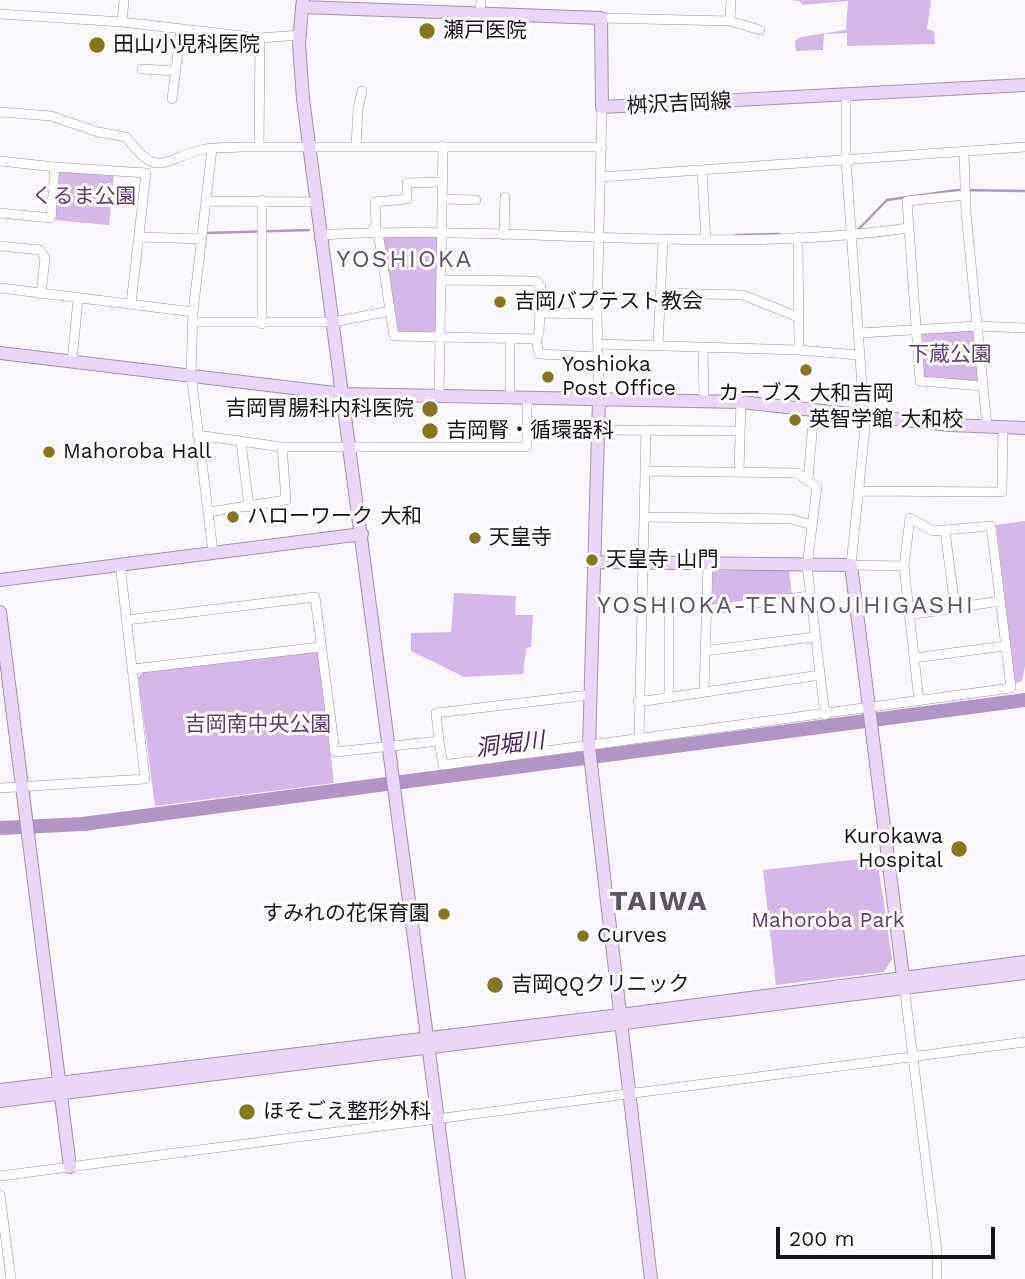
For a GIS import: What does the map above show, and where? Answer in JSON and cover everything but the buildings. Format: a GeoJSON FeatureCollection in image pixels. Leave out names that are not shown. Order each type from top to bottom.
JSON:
{"type":"FeatureCollection","features":[{"type":"Feature","properties":{"kind":"street"},"geometry":{"type":"LineString","coordinates":[[122,22],[124,0]]}},
{"type":"Feature","properties":{"kind":"street"},"geometry":{"type":"LineString","coordinates":[[480,15],[481,0]]}},
{"type":"Feature","properties":{"kind":"street"},"geometry":{"type":"LineString","coordinates":[[730,21],[731,0]]}},
{"type":"Feature","properties":{"kind":"street"},"geometry":{"type":"LineString","coordinates":[[459,1279],[398,798],[309,148],[299,66],[303,4],[377,5],[480,15],[730,21],[760,30]]}},
{"type":"Feature","properties":{"kind":"street"},"geometry":{"type":"LineString","coordinates":[[0,14],[122,22],[260,38],[300,35]]}},
{"type":"Feature","properties":{"kind":"street","name":"桝沢吉岡線"},"geometry":{"type":"LineString","coordinates":[[601,18],[601,107],[1025,85]]}},
{"type":"Feature","properties":{"kind":"street"},"geometry":{"type":"LineString","coordinates":[[172,99],[181,29]]}},
{"type":"Feature","properties":{"kind":"street"},"geometry":{"type":"LineString","coordinates":[[259,146],[260,38]]}},
{"type":"Feature","properties":{"kind":"street"},"geometry":{"type":"LineString","coordinates":[[142,69],[176,71]]}},
{"type":"Feature","properties":{"kind":"street"},"geometry":{"type":"LineString","coordinates":[[356,146],[358,108],[362,91]]}},
{"type":"Feature","properties":{"kind":"street"},"geometry":{"type":"LineString","coordinates":[[846,95],[846,160],[864,415],[861,491],[851,565],[937,1251],[937,1279]]}},
{"type":"Feature","properties":{"kind":"street"},"geometry":{"type":"LineString","coordinates":[[601,107],[601,225],[597,314],[599,398],[589,695],[590,751],[651,1279]]}},
{"type":"Feature","properties":{"kind":"street"},"geometry":{"type":"LineString","coordinates":[[0,112],[51,117],[98,132],[126,137],[136,151],[153,163],[169,163],[199,150],[259,146],[602,146]]}},
{"type":"Feature","properties":{"kind":"street"},"geometry":{"type":"LineString","coordinates":[[439,396],[443,280],[443,146]]}},
{"type":"Feature","properties":{"kind":"street"},"geometry":{"type":"LineString","coordinates":[[601,177],[1025,147]]}},
{"type":"Feature","properties":{"kind":"street"},"geometry":{"type":"LineString","coordinates":[[212,149],[193,318],[191,374],[213,552]]}},
{"type":"Feature","properties":{"kind":"street"},"geometry":{"type":"LineString","coordinates":[[964,152],[987,426]]}},
{"type":"Feature","properties":{"kind":"street"},"geometry":{"type":"LineString","coordinates":[[0,161],[146,173]]}},
{"type":"Feature","properties":{"kind":"street"},"geometry":{"type":"LineString","coordinates":[[131,304],[146,173],[153,163]]}},
{"type":"Feature","properties":{"kind":"street"},"geometry":{"type":"LineString","coordinates":[[0,213],[51,218],[55,167]]}},
{"type":"Feature","properties":{"kind":"street"},"geometry":{"type":"LineString","coordinates":[[702,171],[706,237]]}},
{"type":"Feature","properties":{"kind":"street"},"geometry":{"type":"LineString","coordinates":[[443,182],[407,183],[407,200],[375,202],[375,230],[394,336],[536,339]]}},
{"type":"Feature","properties":{"kind":"street"},"geometry":{"type":"LineString","coordinates":[[966,192],[907,201],[915,328],[920,381],[983,386]]}},
{"type":"Feature","properties":{"kind":"street"},"geometry":{"type":"LineString","coordinates":[[504,232],[505,197]]}},
{"type":"Feature","properties":{"kind":"street"},"geometry":{"type":"LineString","coordinates":[[443,199],[477,200]]}},
{"type":"Feature","properties":{"kind":"street"},"geometry":{"type":"LineString","coordinates":[[262,200],[262,324]]}},
{"type":"Feature","properties":{"kind":"street"},"geometry":{"type":"LineString","coordinates":[[207,201],[317,202]]}},
{"type":"Feature","properties":{"kind":"street"},"geometry":{"type":"LineString","coordinates":[[321,234],[375,230],[443,230],[663,241],[706,237],[798,237],[908,228]]}},
{"type":"Feature","properties":{"kind":"street"},"geometry":{"type":"LineString","coordinates":[[140,237],[202,239]]}},
{"type":"Feature","properties":{"kind":"street"},"geometry":{"type":"LineString","coordinates":[[798,237],[799,350]]}},
{"type":"Feature","properties":{"kind":"street"},"geometry":{"type":"LineString","coordinates":[[658,345],[663,241]]}},
{"type":"Feature","properties":{"kind":"street"},"geometry":{"type":"LineString","coordinates":[[0,246],[40,250],[45,258],[41,294]]}},
{"type":"Feature","properties":{"kind":"street"},"geometry":{"type":"LineString","coordinates":[[443,280],[536,281],[541,287],[541,313],[536,339],[539,354],[598,357]]}},
{"type":"Feature","properties":{"kind":"street"},"geometry":{"type":"LineString","coordinates":[[0,288],[131,304],[193,318],[262,324],[334,322],[389,311]]}},
{"type":"Feature","properties":{"kind":"street"},"geometry":{"type":"LineString","coordinates":[[661,293],[743,295],[798,317]]}},
{"type":"Feature","properties":{"kind":"street"},"geometry":{"type":"LineString","coordinates":[[72,362],[78,299]]}},
{"type":"Feature","properties":{"kind":"street"},"geometry":{"type":"LineString","coordinates":[[541,313],[597,314]]}},
{"type":"Feature","properties":{"kind":"street"},"geometry":{"type":"LineString","coordinates":[[860,333],[978,326],[1025,328]]}},
{"type":"Feature","properties":{"kind":"street"},"geometry":{"type":"LineString","coordinates":[[510,338],[510,398]]}},
{"type":"Feature","properties":{"kind":"street"},"geometry":{"type":"LineString","coordinates":[[598,344],[799,350],[859,355]]}},
{"type":"Feature","properties":{"kind":"street"},"geometry":{"type":"LineString","coordinates":[[703,349],[705,400]]}},
{"type":"Feature","properties":{"kind":"street"},"geometry":{"type":"LineString","coordinates":[[0,353],[343,394],[705,400],[1025,428]]}},
{"type":"Feature","properties":{"kind":"street"},"geometry":{"type":"LineString","coordinates":[[197,435],[282,447],[527,447],[527,398]]}},
{"type":"Feature","properties":{"kind":"street"},"geometry":{"type":"LineString","coordinates":[[739,472],[741,402]]}},
{"type":"Feature","properties":{"kind":"street"},"geometry":{"type":"LineString","coordinates":[[808,480],[814,410]]}},
{"type":"Feature","properties":{"kind":"street"},"geometry":{"type":"LineString","coordinates":[[861,491],[1002,492],[1003,428]]}},
{"type":"Feature","properties":{"kind":"street"},"geometry":{"type":"LineString","coordinates":[[598,430],[739,431]]}},
{"type":"Feature","properties":{"kind":"street"},"geometry":{"type":"LineString","coordinates":[[639,739],[646,430]]}},
{"type":"Feature","properties":{"kind":"street"},"geometry":{"type":"LineString","coordinates":[[241,442],[249,507]]}},
{"type":"Feature","properties":{"kind":"street"},"geometry":{"type":"LineString","coordinates":[[209,512],[286,500],[282,447]]}},
{"type":"Feature","properties":{"kind":"street"},"geometry":{"type":"LineString","coordinates":[[645,471],[797,473],[817,487],[807,566],[808,596],[825,715]]}},
{"type":"Feature","properties":{"kind":"street"},"geometry":{"type":"LineString","coordinates":[[645,517],[791,519],[812,525]]}},
{"type":"Feature","properties":{"kind":"street"},"geometry":{"type":"LineString","coordinates":[[589,695],[436,713],[443,765],[590,751],[639,739],[825,715],[1011,688],[990,526],[933,531],[909,518],[904,566],[919,701]]}},
{"type":"Feature","properties":{"kind":"street"},"geometry":{"type":"LineString","coordinates":[[945,531],[955,607]]}},
{"type":"Feature","properties":{"kind":"street"},"geometry":{"type":"LineString","coordinates":[[0,580],[362,534]]}},
{"type":"Feature","properties":{"kind":"street"},"geometry":{"type":"LineString","coordinates":[[594,562],[904,566]]}},
{"type":"Feature","properties":{"kind":"street"},"geometry":{"type":"LineString","coordinates":[[0,788],[145,779],[120,564]]}},
{"type":"Feature","properties":{"kind":"street"},"geometry":{"type":"LineString","coordinates":[[704,690],[708,565]]}},
{"type":"Feature","properties":{"kind":"street"},"geometry":{"type":"LineString","coordinates":[[705,610],[808,596]]}},
{"type":"Feature","properties":{"kind":"street"},"geometry":{"type":"LineString","coordinates":[[127,620],[315,597],[335,752],[439,741]]}},
{"type":"Feature","properties":{"kind":"street"},"geometry":{"type":"LineString","coordinates":[[909,615],[1000,601]]}},
{"type":"Feature","properties":{"kind":"street"},"geometry":{"type":"LineString","coordinates":[[642,606],[668,605],[669,696]]}},
{"type":"Feature","properties":{"kind":"street"},"geometry":{"type":"LineString","coordinates":[[0,612],[4,685],[22,788],[70,1167]]}},
{"type":"Feature","properties":{"kind":"street"},"geometry":{"type":"LineString","coordinates":[[705,652],[813,637]]}},
{"type":"Feature","properties":{"kind":"street"},"geometry":{"type":"LineString","coordinates":[[914,658],[1004,646]]}},
{"type":"Feature","properties":{"kind":"street"},"geometry":{"type":"LineString","coordinates":[[133,669],[320,647]]}},
{"type":"Feature","properties":{"kind":"street"},"geometry":{"type":"LineString","coordinates":[[638,702],[704,690],[820,675]]}},
{"type":"Feature","properties":{"kind":"street"},"geometry":{"type":"LineString","coordinates":[[0,1090],[59,1088],[620,1020],[903,983],[1025,962]]}},
{"type":"Feature","properties":{"kind":"street"},"geometry":{"type":"LineString","coordinates":[[903,983],[1025,973]]}},
{"type":"Feature","properties":{"kind":"street"},"geometry":{"type":"LineString","coordinates":[[0,1176],[1025,1042]]}},
{"type":"Feature","properties":{"kind":"street"},"geometry":{"type":"LineString","coordinates":[[0,1101],[59,1088]]}},
{"type":"Feature","properties":{"kind":"street"},"geometry":{"type":"LineString","coordinates":[[0,1195],[11,1279]]}},
{"type":"Feature","properties":{"kind":"green space"},"geometry":{"type":"Polygon","coordinates":[[[789,0],[931,0],[927,29],[934,31],[935,44],[847,46],[847,33],[824,34],[823,50],[796,51],[795,41],[801,37],[846,30],[848,1],[802,5],[800,1],[789,0]]]}},
{"type":"Feature","properties":{"kind":"green space","name":"くるま公園"},"geometry":{"type":"Polygon","coordinates":[[[58,170],[114,173],[109,225],[54,220],[58,170]]]}},
{"type":"Feature","properties":{"kind":"green space"},"geometry":{"type":"Polygon","coordinates":[[[381,233],[440,234],[438,331],[434,335],[396,333],[381,233]]]}},
{"type":"Feature","properties":{"kind":"green space","name":"下蔵公園"},"geometry":{"type":"Polygon","coordinates":[[[976,329],[979,383],[924,378],[922,332],[976,329]]]}},
{"type":"Feature","properties":{"kind":"green space"},"geometry":{"type":"Polygon","coordinates":[[[1025,521],[1025,666],[1022,681],[1015,684],[996,525],[1025,521]]]}},
{"type":"Feature","properties":{"kind":"green space"},"geometry":{"type":"Polygon","coordinates":[[[714,571],[789,571],[792,595],[714,607],[709,603],[710,575],[714,571]]]}},
{"type":"Feature","properties":{"kind":"green space"},"geometry":{"type":"Polygon","coordinates":[[[454,593],[516,596],[515,615],[533,615],[531,647],[526,648],[523,674],[464,677],[411,651],[411,633],[451,632],[454,593]]]}},
{"type":"Feature","properties":{"kind":"green space","name":"吉岡南中央公園"},"geometry":{"type":"Polygon","coordinates":[[[314,651],[319,654],[334,783],[155,806],[138,677],[143,672],[314,651]]]}},
{"type":"Feature","properties":{"kind":"green space","name":"Mahoroba Park"},"geometry":{"type":"Polygon","coordinates":[[[877,857],[892,959],[884,972],[776,985],[763,870],[877,857]]]}},
{"type":"Feature","properties":{"kind":"waterway"},"geometry":{"type":"LineString","coordinates":[[858,230],[887,200],[957,190],[1025,191]]}},
{"type":"Feature","properties":{"kind":"waterway"},"geometry":{"type":"LineString","coordinates":[[208,233],[309,230]]}},
{"type":"Feature","properties":{"kind":"waterway"},"geometry":{"type":"LineString","coordinates":[[736,235],[779,234]]}},
{"type":"Feature","properties":{"kind":"waterway","name":"洞堀川"},"geometry":{"type":"LineString","coordinates":[[0,828],[83,824],[1025,700]]}},
{"type":"Feature","properties":{"kind":"place","name":"瀬戸医院"},"geometry":{"type":"Point","coordinates":[427,31]}},
{"type":"Feature","properties":{"kind":"place","name":"田山小児科医院"},"geometry":{"type":"Point","coordinates":[97,45]}},
{"type":"Feature","properties":{"kind":"place","name":"吉岡バプテスト教会"},"geometry":{"type":"Point","coordinates":[500,302]}},
{"type":"Feature","properties":{"kind":"place","name":"カーブス 大和吉岡"},"geometry":{"type":"Point","coordinates":[806,370]}},
{"type":"Feature","properties":{"kind":"place","name":"Yoshioka Post Office"},"geometry":{"type":"Point","coordinates":[548,377]}},
{"type":"Feature","properties":{"kind":"place","name":"吉岡胃腸科内科医院"},"geometry":{"type":"Point","coordinates":[430,409]}},
{"type":"Feature","properties":{"kind":"place","name":"英智学館 大和校"},"geometry":{"type":"Point","coordinates":[795,420]}},
{"type":"Feature","properties":{"kind":"place","name":"吉岡腎・循環器科"},"geometry":{"type":"Point","coordinates":[430,431]}},
{"type":"Feature","properties":{"kind":"place","name":"Mahoroba Hall"},"geometry":{"type":"Point","coordinates":[49,452]}},
{"type":"Feature","properties":{"kind":"place","name":"ハローワーク 大和"},"geometry":{"type":"Point","coordinates":[233,517]}},
{"type":"Feature","properties":{"kind":"place","name":"天皇寺"},"geometry":{"type":"Point","coordinates":[475,538]}},
{"type":"Feature","properties":{"kind":"place","name":"天皇寺 山門"},"geometry":{"type":"Point","coordinates":[592,560]}},
{"type":"Feature","properties":{"kind":"place","name":"Kurokawa Hospital"},"geometry":{"type":"Point","coordinates":[959,849]}},
{"type":"Feature","properties":{"kind":"place","name":"すみれの花保育園"},"geometry":{"type":"Point","coordinates":[444,914]}},
{"type":"Feature","properties":{"kind":"place","name":"Curves"},"geometry":{"type":"Point","coordinates":[583,936]}},
{"type":"Feature","properties":{"kind":"place","name":"吉岡QQクリニック"},"geometry":{"type":"Point","coordinates":[495,985]}},
{"type":"Feature","properties":{"kind":"place","name":"ほそごえ整形外科"},"geometry":{"type":"Point","coordinates":[247,1112]}},
{"type":"Feature","properties":{"kind":"district","name":"YOSHIOKA"},"geometry":{"type":"Point","coordinates":[405,260]}},
{"type":"Feature","properties":{"kind":"district","name":"YOSHIOKA-TENNOJIHIGASHI"},"geometry":{"type":"Point","coordinates":[786,606]}},
{"type":"Feature","properties":{"kind":"district","name":"TAIWA"},"geometry":{"type":"Point","coordinates":[659,902]}}]}
